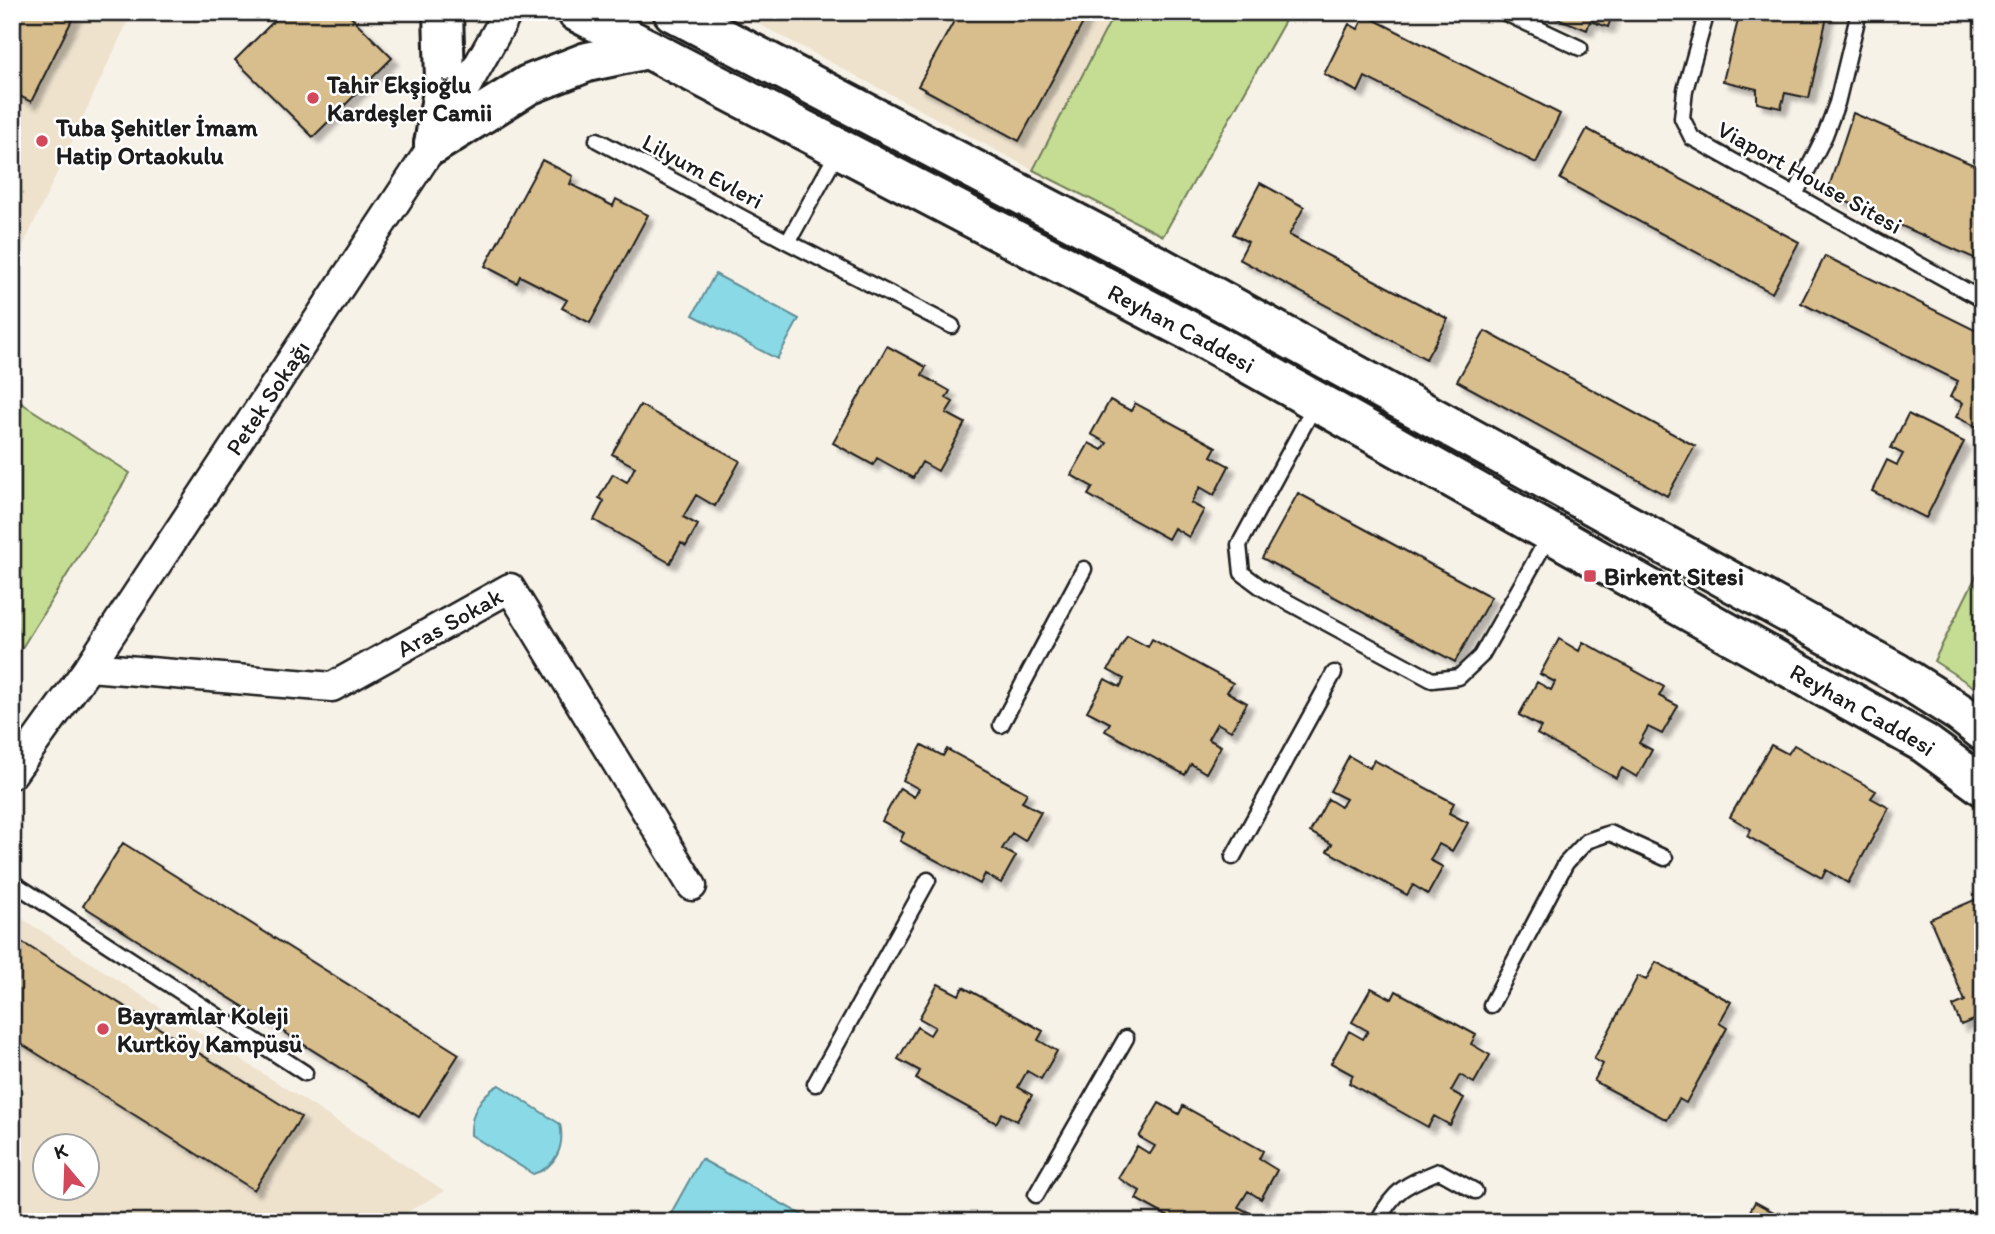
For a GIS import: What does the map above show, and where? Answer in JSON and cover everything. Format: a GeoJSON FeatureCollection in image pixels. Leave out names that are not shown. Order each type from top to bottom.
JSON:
{"type":"FeatureCollection","features":[{"type":"Feature","properties":{"kind":"main road"},"geometry":{"type":"LineString","coordinates":[[434,144],[445,79],[443,12]]}},
{"type":"Feature","properties":{"kind":"main road","name":"Reyhan Caddesi"},"geometry":{"type":"LineString","coordinates":[[577,12],[1205,340],[1924,743],[1983,786]]}},
{"type":"Feature","properties":{"kind":"main road","name":"Reyhan Caddesi"},"geometry":{"type":"LineString","coordinates":[[673,12],[1160,267],[1897,673],[1983,731]]}},
{"type":"Feature","properties":{"kind":"main road"},"geometry":{"type":"LineString","coordinates":[[434,144],[528,85],[587,62],[648,49]]}},
{"type":"Feature","properties":{"kind":"main road","name":"Reyhan Caddesi"},"geometry":{"type":"LineString","coordinates":[[1776,661],[1799,620]]}},
{"type":"Feature","properties":{"kind":"street","name":"Petek Sokağı"},"geometry":{"type":"LineString","coordinates":[[12,774],[89,667],[434,144],[508,12]]}},
{"type":"Feature","properties":{"kind":"street","name":"Aras Sokak"},"geometry":{"type":"LineString","coordinates":[[89,667],[332,687],[510,588],[692,886]]}},
{"type":"Feature","properties":{"kind":"lane"},"geometry":{"type":"LineString","coordinates":[[1503,12],[1580,48]]}},
{"type":"Feature","properties":{"kind":"lane","name":"Viaport House Sitesi"},"geometry":{"type":"LineString","coordinates":[[1707,12],[1685,90],[1682,118],[1692,138],[1983,300]]}},
{"type":"Feature","properties":{"kind":"lane"},"geometry":{"type":"LineString","coordinates":[[1795,195],[1825,135],[1837,103],[1859,12]]}},
{"type":"Feature","properties":{"kind":"lane","name":"Lilyum Evleri"},"geometry":{"type":"LineString","coordinates":[[597,140],[788,243],[952,326]]}},
{"type":"Feature","properties":{"kind":"lane"},"geometry":{"type":"LineString","coordinates":[[788,243],[839,149]]}},
{"type":"Feature","properties":{"kind":"lane"},"geometry":{"type":"LineString","coordinates":[[1316,402],[1239,545],[1242,573],[1262,588],[1432,680],[1459,677],[1480,656],[1550,533]]}},
{"type":"Feature","properties":{"kind":"lane"},"geometry":{"type":"LineString","coordinates":[[1001,724],[1084,569]]}},
{"type":"Feature","properties":{"kind":"lane"},"geometry":{"type":"LineString","coordinates":[[1233,857],[1334,673]]}},
{"type":"Feature","properties":{"kind":"lane"},"geometry":{"type":"LineString","coordinates":[[1491,1005],[1566,863],[1587,841],[1610,833],[1665,858]]}},
{"type":"Feature","properties":{"kind":"lane"},"geometry":{"type":"LineString","coordinates":[[815,1084],[928,880]]}},
{"type":"Feature","properties":{"kind":"lane"},"geometry":{"type":"LineString","coordinates":[[12,881],[305,1073]]}},
{"type":"Feature","properties":{"kind":"lane"},"geometry":{"type":"LineString","coordinates":[[1036,1195],[1126,1038]]}},
{"type":"Feature","properties":{"kind":"lane"},"geometry":{"type":"LineString","coordinates":[[1377,1222],[1389,1198],[1409,1184],[1439,1171],[1475,1191]]}},
{"type":"Feature","properties":{"kind":"shaded area","name":"Tuba Şehitler İmam Hatip Ortaokulu"},"geometry":{"type":"Polygon","coordinates":[[[12,12],[132,12],[12,270],[12,12]]]}},
{"type":"Feature","properties":{"kind":"shaded area"},"geometry":{"type":"Polygon","coordinates":[[[736,12],[1115,12],[1033,170],[736,12]]]}},
{"type":"Feature","properties":{"kind":"shaded area","name":"Bayramlar Koleji Kurtköy Kampüsü"},"geometry":{"type":"Polygon","coordinates":[[[12,912],[445,1191],[389,1222],[12,1222],[12,912]]]}},
{"type":"Feature","properties":{"kind":"green space"},"geometry":{"type":"Polygon","coordinates":[[[1115,12],[1290,12],[1163,236],[1033,170],[1115,12]]]}},
{"type":"Feature","properties":{"kind":"green space"},"geometry":{"type":"Polygon","coordinates":[[[12,397],[130,473],[12,664],[12,397]]]}},
{"type":"Feature","properties":{"kind":"green space"},"geometry":{"type":"Polygon","coordinates":[[[1983,562],[1983,693],[1934,661],[1983,562]]]}},
{"type":"Feature","properties":{"kind":"water"},"geometry":{"type":"Polygon","coordinates":[[[715,274],[799,319],[777,359],[693,315],[715,274]]]}},
{"type":"Feature","properties":{"kind":"water"},"geometry":{"type":"Polygon","coordinates":[[[499,1085],[560,1124],[560,1148],[553,1161],[541,1171],[533,1174],[471,1135],[474,1113],[486,1094],[499,1085]]]}},
{"type":"Feature","properties":{"kind":"water"},"geometry":{"type":"Polygon","coordinates":[[[701,1159],[815,1222],[666,1222],[701,1159]]]}},
{"type":"Feature","properties":{"kind":"building"},"geometry":{"type":"Polygon","coordinates":[[[12,12],[76,12],[31,102],[12,92],[12,12]]]}},
{"type":"Feature","properties":{"kind":"building","name":"Tahir Ekşioğlu Kardeşler Camii"},"geometry":{"type":"Polygon","coordinates":[[[283,12],[346,12],[392,58],[313,137],[235,60],[283,12]]]}},
{"type":"Feature","properties":{"kind":"building"},"geometry":{"type":"Polygon","coordinates":[[[959,12],[1089,12],[1019,141],[918,86],[959,12]]]}},
{"type":"Feature","properties":{"kind":"building"},"geometry":{"type":"Polygon","coordinates":[[[1542,12],[1613,12],[1608,27],[1590,21],[1587,30],[1542,12]]]}},
{"type":"Feature","properties":{"kind":"building"},"geometry":{"type":"Polygon","coordinates":[[[1740,12],[1828,12],[1809,98],[1785,93],[1781,108],[1757,103],[1757,89],[1723,81],[1740,12]]]}},
{"type":"Feature","properties":{"kind":"building"},"geometry":{"type":"Polygon","coordinates":[[[1365,15],[1560,114],[1536,163],[1365,77],[1358,92],[1324,74],[1349,24],[1358,29],[1365,15]]]}},
{"type":"Feature","properties":{"kind":"building"},"geometry":{"type":"Polygon","coordinates":[[[1853,113],[1983,169],[1983,262],[1827,193],[1853,113]]]}},
{"type":"Feature","properties":{"kind":"building"},"geometry":{"type":"Polygon","coordinates":[[[1587,129],[1799,242],[1772,293],[1560,179],[1587,129]]]}},
{"type":"Feature","properties":{"kind":"building"},"geometry":{"type":"Polygon","coordinates":[[[542,160],[573,176],[570,184],[613,206],[616,199],[648,215],[590,323],[562,308],[567,300],[520,276],[517,283],[485,266],[542,160]]]}},
{"type":"Feature","properties":{"kind":"building"},"geometry":{"type":"Polygon","coordinates":[[[1260,183],[1304,207],[1289,235],[1448,319],[1426,359],[1239,259],[1248,242],[1233,234],[1260,183]]]}},
{"type":"Feature","properties":{"kind":"building"},"geometry":{"type":"Polygon","coordinates":[[[1825,256],[1983,334],[1983,430],[1956,417],[1963,403],[1950,397],[1958,381],[1801,303],[1825,256]]]}},
{"type":"Feature","properties":{"kind":"building"},"geometry":{"type":"Polygon","coordinates":[[[1485,331],[1695,446],[1667,496],[1457,381],[1485,331]]]}},
{"type":"Feature","properties":{"kind":"building"},"geometry":{"type":"Polygon","coordinates":[[[887,346],[926,367],[922,375],[950,391],[946,398],[953,402],[946,413],[965,423],[938,471],[922,462],[913,478],[877,458],[873,465],[833,443],[887,346]]]}},
{"type":"Feature","properties":{"kind":"building"},"geometry":{"type":"Polygon","coordinates":[[[1110,400],[1131,411],[1135,403],[1216,447],[1211,456],[1229,466],[1214,495],[1200,487],[1191,503],[1204,510],[1189,537],[1174,528],[1168,539],[1088,495],[1093,487],[1071,475],[1089,443],[1102,450],[1107,443],[1091,434],[1110,400]]]}},
{"type":"Feature","properties":{"kind":"building"},"geometry":{"type":"Polygon","coordinates":[[[640,405],[740,461],[715,506],[696,495],[683,517],[698,525],[686,546],[681,543],[670,563],[594,520],[604,501],[599,498],[613,474],[627,482],[635,467],[612,454],[640,405]]]}},
{"type":"Feature","properties":{"kind":"building"},"geometry":{"type":"Polygon","coordinates":[[[1908,414],[1964,442],[1926,518],[1872,491],[1887,460],[1897,465],[1903,454],[1891,448],[1908,414]]]}},
{"type":"Feature","properties":{"kind":"building"},"geometry":{"type":"Polygon","coordinates":[[[1298,493],[1491,597],[1455,662],[1262,558],[1298,493]]]}},
{"type":"Feature","properties":{"kind":"building"},"geometry":{"type":"Polygon","coordinates":[[[1127,636],[1148,647],[1152,639],[1233,683],[1227,692],[1247,703],[1231,731],[1217,723],[1208,739],[1221,746],[1206,773],[1191,764],[1185,775],[1105,731],[1110,723],[1087,711],[1105,679],[1120,687],[1124,679],[1108,670],[1127,636]]]}},
{"type":"Feature","properties":{"kind":"building"},"geometry":{"type":"Polygon","coordinates":[[[1559,639],[1579,651],[1583,642],[1664,687],[1659,696],[1678,706],[1662,734],[1648,727],[1639,743],[1652,750],[1637,777],[1622,768],[1616,778],[1537,734],[1541,727],[1519,715],[1537,682],[1551,690],[1555,682],[1540,674],[1559,639]]]}},
{"type":"Feature","properties":{"kind":"building"},"geometry":{"type":"Polygon","coordinates":[[[922,745],[943,756],[947,749],[1027,793],[1022,802],[1041,812],[1025,841],[1012,833],[1002,849],[1016,856],[1001,883],[985,874],[980,884],[900,841],[904,833],[882,821],[900,788],[914,797],[919,789],[903,780],[922,745]]]}},
{"type":"Feature","properties":{"kind":"building"},"geometry":{"type":"Polygon","coordinates":[[[1771,745],[1788,754],[1794,745],[1876,791],[1871,798],[1889,808],[1848,883],[1826,870],[1822,878],[1747,836],[1751,829],[1730,817],[1771,745]]]}},
{"type":"Feature","properties":{"kind":"building"},"geometry":{"type":"Polygon","coordinates":[[[1349,756],[1370,768],[1374,760],[1454,803],[1449,813],[1468,823],[1452,851],[1439,844],[1430,860],[1443,867],[1428,894],[1413,885],[1407,895],[1327,851],[1332,844],[1310,832],[1328,799],[1341,807],[1346,799],[1330,791],[1349,756]]]}},
{"type":"Feature","properties":{"kind":"building"},"geometry":{"type":"Polygon","coordinates":[[[123,843],[459,1054],[419,1117],[83,906],[123,843]]]}},
{"type":"Feature","properties":{"kind":"building"},"geometry":{"type":"Polygon","coordinates":[[[1979,898],[1983,907],[1983,1039],[1975,1019],[1961,1025],[1953,1006],[1965,1001],[1930,919],[1979,898]]]}},
{"type":"Feature","properties":{"kind":"building"},"geometry":{"type":"Polygon","coordinates":[[[12,936],[301,1117],[254,1190],[12,1038],[12,936]]]}},
{"type":"Feature","properties":{"kind":"building"},"geometry":{"type":"Polygon","coordinates":[[[1656,962],[1731,1002],[1719,1023],[1727,1028],[1686,1103],[1679,1099],[1667,1120],[1594,1081],[1603,1064],[1594,1059],[1638,976],[1646,980],[1656,962]]]}},
{"type":"Feature","properties":{"kind":"building"},"geometry":{"type":"Polygon","coordinates":[[[938,984],[959,995],[963,987],[1043,1031],[1038,1040],[1057,1051],[1041,1079],[1027,1071],[1018,1087],[1032,1095],[1017,1121],[1002,1113],[996,1123],[916,1079],[920,1071],[898,1059],[917,1027],[930,1035],[935,1027],[919,1018],[938,984]]]}},
{"type":"Feature","properties":{"kind":"building"},"geometry":{"type":"Polygon","coordinates":[[[1371,988],[1392,999],[1396,991],[1476,1035],[1471,1044],[1490,1055],[1474,1083],[1460,1075],[1451,1091],[1464,1098],[1450,1125],[1434,1116],[1428,1127],[1349,1083],[1353,1075],[1331,1063],[1349,1031],[1363,1039],[1368,1031],[1352,1022],[1371,988]]]}},
{"type":"Feature","properties":{"kind":"building"},"geometry":{"type":"Polygon","coordinates":[[[1159,1103],[1179,1114],[1183,1106],[1263,1151],[1259,1159],[1277,1170],[1261,1199],[1248,1191],[1238,1207],[1252,1214],[1248,1222],[1178,1222],[1136,1199],[1140,1191],[1118,1178],[1137,1146],[1150,1154],[1155,1146],[1139,1137],[1159,1103]]]}},
{"type":"Feature","properties":{"kind":"building"},"geometry":{"type":"Polygon","coordinates":[[[1755,1202],[1792,1222],[1734,1222],[1737,1216],[1745,1220],[1755,1202]]]}},
{"type":"Feature","properties":{"kind":"building"},"geometry":{"type":"Polygon","coordinates":[[[1983,1203],[1983,1222],[1963,1222],[1969,1211],[1976,1215],[1983,1203]]]}},
{"type":"Feature","properties":{"kind":"place","name":"Tahir Ekşioğlu Kardeşler Camii"},"geometry":{"type":"Point","coordinates":[313,98]}},
{"type":"Feature","properties":{"kind":"place","name":"Tuba Şehitler İmam Hatip Ortaokulu"},"geometry":{"type":"Point","coordinates":[42,141]}},
{"type":"Feature","properties":{"kind":"place","name":"Birkent Sitesi"},"geometry":{"type":"Point","coordinates":[1590,576]}},
{"type":"Feature","properties":{"kind":"place","name":"Bayramlar Koleji Kurtköy Kampüsü"},"geometry":{"type":"Point","coordinates":[103,1029]}}]}
